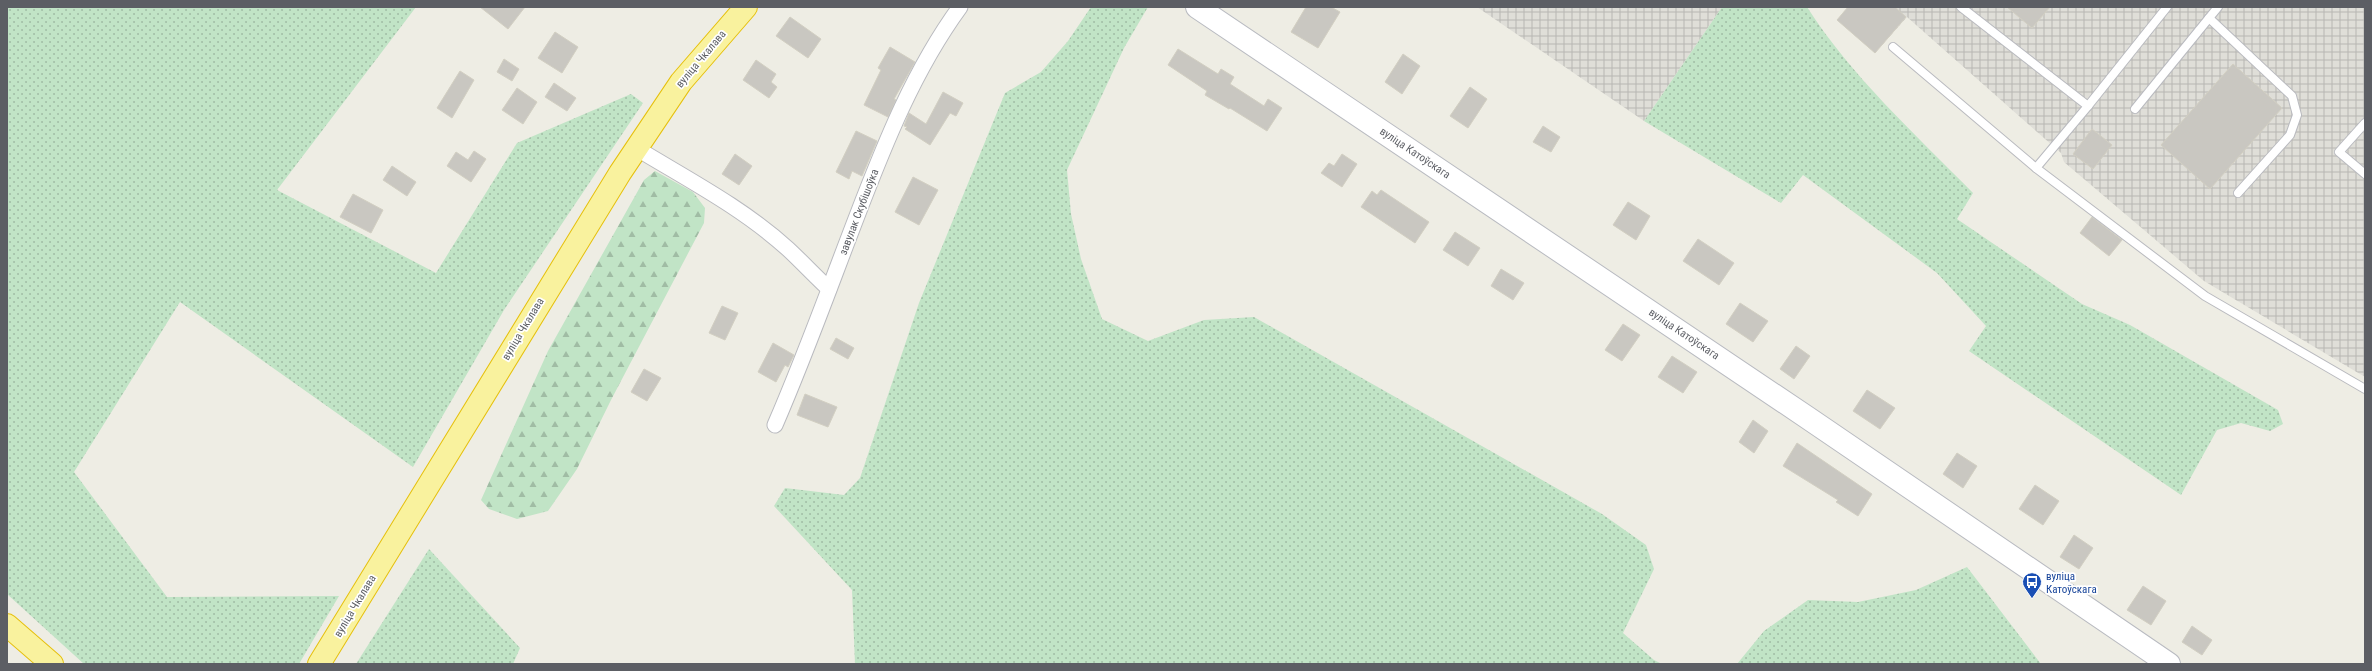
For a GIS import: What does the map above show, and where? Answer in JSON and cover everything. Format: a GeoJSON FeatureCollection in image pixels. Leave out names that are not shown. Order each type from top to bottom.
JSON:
{"type":"FeatureCollection","features":[{"type":"Feature","properties":{"kind":"highway","name":"вуліца Чкалава"},"geometry":{"type":"LineString","coordinates":[[319,664],[586,227],[636,148],[681,82],[746,7]]}},
{"type":"Feature","properties":{"kind":"highway"},"geometry":{"type":"LineString","coordinates":[[7,625],[52,664]]}},
{"type":"Feature","properties":{"kind":"main road","name":"вуліца Катоўскага"},"geometry":{"type":"LineString","coordinates":[[1197,7],[1802,413],[2169,664]]}},
{"type":"Feature","properties":{"kind":"street","name":"завулак Скубішоўка"},"geometry":{"type":"LineString","coordinates":[[775,425],[804,357],[891,130],[923,64],[960,7]]}},
{"type":"Feature","properties":{"kind":"street"},"geometry":{"type":"LineString","coordinates":[[636,148],[705,189],[757,224],[788,248],[829,290]]}},
{"type":"Feature","properties":{"kind":"lane"},"geometry":{"type":"LineString","coordinates":[[1961,7],[2088,106]]}},
{"type":"Feature","properties":{"kind":"lane"},"geometry":{"type":"LineString","coordinates":[[2036,168],[2088,106],[2167,7]]}},
{"type":"Feature","properties":{"kind":"lane"},"geometry":{"type":"LineString","coordinates":[[2135,110],[2218,7]]}},
{"type":"Feature","properties":{"kind":"lane"},"geometry":{"type":"LineString","coordinates":[[2209,18],[2292,96],[2297,115],[2290,135],[2238,193]]}},
{"type":"Feature","properties":{"kind":"lane"},"geometry":{"type":"LineString","coordinates":[[1893,47],[2036,168],[2205,296],[2365,389]]}},
{"type":"Feature","properties":{"kind":"lane"},"geometry":{"type":"LineString","coordinates":[[2365,123],[2340,152],[2365,174]]}},
{"type":"Feature","properties":{"kind":"shaded area"},"geometry":{"type":"Polygon","coordinates":[[[1477,7],[1722,7],[1644,121],[1477,7]]]}},
{"type":"Feature","properties":{"kind":"shaded area"},"geometry":{"type":"Polygon","coordinates":[[[1848,7],[2365,7],[2365,377],[2204,281],[2064,162],[2061,153],[1907,17],[1875,53],[1837,20],[1848,7]]]}},
{"type":"Feature","properties":{"kind":"green space"},"geometry":{"type":"Polygon","coordinates":[[[7,7],[416,7],[277,190],[436,273],[517,143],[631,94],[643,103],[504,310],[413,467],[180,302],[74,472],[167,597],[339,596],[299,664],[84,664],[7,594],[7,7]]]}},
{"type":"Feature","properties":{"kind":"green space"},"geometry":{"type":"Polygon","coordinates":[[[1091,7],[1148,7],[1124,48],[1067,170],[1071,214],[1081,259],[1102,319],[1148,341],[1204,320],[1254,317],[1602,514],[1646,545],[1654,569],[1623,633],[1654,660],[1662,664],[855,664],[852,590],[774,506],[785,488],[844,495],[860,478],[919,303],[1005,93],[1041,72],[1068,41],[1091,7]]]}},
{"type":"Feature","properties":{"kind":"green space"},"geometry":{"type":"Polygon","coordinates":[[[1722,7],[1807,7],[1843,57],[1864,81],[1907,127],[1973,193],[1957,219],[2082,304],[2130,325],[2278,410],[2283,424],[2270,431],[2241,423],[2217,430],[2181,495],[1969,351],[1986,326],[1937,273],[1803,175],[1781,203],[1644,121],[1722,7]]]}},
{"type":"Feature","properties":{"kind":"green space"},"geometry":{"type":"Polygon","coordinates":[[[655,171],[693,192],[705,208],[704,223],[611,400],[577,469],[548,511],[517,519],[489,509],[481,500],[548,351],[644,180],[655,171]]]}},
{"type":"Feature","properties":{"kind":"green space"},"geometry":{"type":"Polygon","coordinates":[[[429,549],[520,648],[513,664],[356,664],[429,549]]]}},
{"type":"Feature","properties":{"kind":"green space"},"geometry":{"type":"Polygon","coordinates":[[[1967,567],[2041,664],[1737,664],[1764,631],[1808,600],[1858,602],[1916,590],[1967,567]]]}},
{"type":"Feature","properties":{"kind":"building"},"geometry":{"type":"Polygon","coordinates":[[[480,7],[525,7],[508,29],[480,7]]]}},
{"type":"Feature","properties":{"kind":"building"},"geometry":{"type":"Polygon","coordinates":[[[1306,7],[1331,7],[1340,12],[1318,48],[1291,32],[1306,7]]]}},
{"type":"Feature","properties":{"kind":"building"},"geometry":{"type":"Polygon","coordinates":[[[1848,7],[1895,7],[1906,17],[1875,53],[1837,20],[1848,7]]]}},
{"type":"Feature","properties":{"kind":"building"},"geometry":{"type":"Polygon","coordinates":[[[2007,7],[2050,7],[2032,28],[2007,7]]]}},
{"type":"Feature","properties":{"kind":"building"},"geometry":{"type":"Polygon","coordinates":[[[790,17],[821,39],[808,58],[776,36],[790,17]]]}},
{"type":"Feature","properties":{"kind":"building"},"geometry":{"type":"Polygon","coordinates":[[[555,32],[578,47],[562,73],[538,58],[555,32]]]}},
{"type":"Feature","properties":{"kind":"building"},"geometry":{"type":"Polygon","coordinates":[[[890,47],[915,62],[894,99],[896,100],[888,117],[864,105],[881,70],[878,68],[890,47]]]}},
{"type":"Feature","properties":{"kind":"building"},"geometry":{"type":"Polygon","coordinates":[[[1178,49],[1218,74],[1221,69],[1234,77],[1230,84],[1264,106],[1268,99],[1282,108],[1267,131],[1230,108],[1229,109],[1205,95],[1207,91],[1168,65],[1178,49]]]}},
{"type":"Feature","properties":{"kind":"building"},"geometry":{"type":"Polygon","coordinates":[[[1403,54],[1420,66],[1402,94],[1385,82],[1403,54]]]}},
{"type":"Feature","properties":{"kind":"building"},"geometry":{"type":"Polygon","coordinates":[[[504,59],[519,69],[512,81],[497,72],[504,59]]]}},
{"type":"Feature","properties":{"kind":"building"},"geometry":{"type":"Polygon","coordinates":[[[756,60],[776,74],[771,82],[777,87],[769,98],[743,80],[756,60]]]}},
{"type":"Feature","properties":{"kind":"building"},"geometry":{"type":"Polygon","coordinates":[[[2233,64],[2282,108],[2210,189],[2161,145],[2233,64]]]}},
{"type":"Feature","properties":{"kind":"building"},"geometry":{"type":"Polygon","coordinates":[[[460,71],[474,80],[452,118],[437,108],[460,71]]]}},
{"type":"Feature","properties":{"kind":"building"},"geometry":{"type":"Polygon","coordinates":[[[554,83],[576,98],[567,111],[545,97],[554,83]]]}},
{"type":"Feature","properties":{"kind":"building"},"geometry":{"type":"Polygon","coordinates":[[[1470,87],[1487,99],[1468,128],[1450,116],[1470,87]]]}},
{"type":"Feature","properties":{"kind":"building"},"geometry":{"type":"Polygon","coordinates":[[[517,88],[537,102],[523,124],[502,110],[517,88]]]}},
{"type":"Feature","properties":{"kind":"building"},"geometry":{"type":"Polygon","coordinates":[[[943,92],[963,103],[956,116],[950,113],[930,145],[905,129],[907,127],[904,126],[909,113],[926,124],[943,92]]]}},
{"type":"Feature","properties":{"kind":"building"},"geometry":{"type":"Polygon","coordinates":[[[1543,126],[1560,137],[1551,152],[1533,142],[1543,126]]]}},
{"type":"Feature","properties":{"kind":"building"},"geometry":{"type":"Polygon","coordinates":[[[2092,129],[2112,145],[2093,169],[2073,154],[2092,129]]]}},
{"type":"Feature","properties":{"kind":"building"},"geometry":{"type":"Polygon","coordinates":[[[856,131],[877,141],[862,176],[852,171],[849,179],[836,172],[856,131]]]}},
{"type":"Feature","properties":{"kind":"building"},"geometry":{"type":"Polygon","coordinates":[[[474,151],[486,159],[471,182],[447,166],[456,152],[468,160],[474,151]]]}},
{"type":"Feature","properties":{"kind":"building"},"geometry":{"type":"Polygon","coordinates":[[[735,154],[752,166],[739,185],[722,174],[735,154]]]}},
{"type":"Feature","properties":{"kind":"building"},"geometry":{"type":"Polygon","coordinates":[[[1342,154],[1357,164],[1342,187],[1321,173],[1329,163],[1334,166],[1342,154]]]}},
{"type":"Feature","properties":{"kind":"building"},"geometry":{"type":"Polygon","coordinates":[[[392,166],[416,182],[407,196],[383,180],[392,166]]]}},
{"type":"Feature","properties":{"kind":"building"},"geometry":{"type":"Polygon","coordinates":[[[913,177],[938,190],[919,225],[895,212],[913,177]]]}},
{"type":"Feature","properties":{"kind":"building"},"geometry":{"type":"Polygon","coordinates":[[[1381,190],[1429,222],[1415,243],[1361,207],[1372,191],[1377,195],[1381,190]]]}},
{"type":"Feature","properties":{"kind":"building"},"geometry":{"type":"Polygon","coordinates":[[[353,194],[383,210],[371,233],[340,217],[353,194]]]}},
{"type":"Feature","properties":{"kind":"building"},"geometry":{"type":"Polygon","coordinates":[[[1628,202],[1650,216],[1636,240],[1613,225],[1628,202]]]}},
{"type":"Feature","properties":{"kind":"building"},"geometry":{"type":"Polygon","coordinates":[[[2092,217],[2122,240],[2109,256],[2080,233],[2092,217]]]}},
{"type":"Feature","properties":{"kind":"building"},"geometry":{"type":"Polygon","coordinates":[[[1455,232],[1480,248],[1468,266],[1443,250],[1455,232]]]}},
{"type":"Feature","properties":{"kind":"building"},"geometry":{"type":"Polygon","coordinates":[[[1698,239],[1734,263],[1719,285],[1683,261],[1698,239]]]}},
{"type":"Feature","properties":{"kind":"building"},"geometry":{"type":"Polygon","coordinates":[[[1501,269],[1524,283],[1513,300],[1491,286],[1501,269]]]}},
{"type":"Feature","properties":{"kind":"building"},"geometry":{"type":"Polygon","coordinates":[[[1740,303],[1768,321],[1753,342],[1726,324],[1740,303]]]}},
{"type":"Feature","properties":{"kind":"building"},"geometry":{"type":"Polygon","coordinates":[[[722,306],[738,313],[725,340],[709,333],[722,306]]]}},
{"type":"Feature","properties":{"kind":"building"},"geometry":{"type":"Polygon","coordinates":[[[1623,324],[1640,335],[1622,361],[1605,350],[1623,324]]]}},
{"type":"Feature","properties":{"kind":"building"},"geometry":{"type":"Polygon","coordinates":[[[836,338],[854,348],[848,359],[830,349],[836,338]]]}},
{"type":"Feature","properties":{"kind":"building"},"geometry":{"type":"Polygon","coordinates":[[[773,343],[794,355],[788,367],[785,365],[776,382],[758,372],[773,343]]]}},
{"type":"Feature","properties":{"kind":"building"},"geometry":{"type":"Polygon","coordinates":[[[1796,346],[1810,356],[1794,379],[1780,369],[1796,346]]]}},
{"type":"Feature","properties":{"kind":"building"},"geometry":{"type":"Polygon","coordinates":[[[1672,356],[1697,372],[1683,393],[1658,377],[1672,356]]]}},
{"type":"Feature","properties":{"kind":"building"},"geometry":{"type":"Polygon","coordinates":[[[644,369],[661,378],[647,401],[631,392],[644,369]]]}},
{"type":"Feature","properties":{"kind":"building"},"geometry":{"type":"Polygon","coordinates":[[[1867,390],[1895,408],[1880,429],[1853,411],[1867,390]]]}},
{"type":"Feature","properties":{"kind":"building"},"geometry":{"type":"Polygon","coordinates":[[[805,394],[837,407],[828,427],[797,415],[805,394]]]}},
{"type":"Feature","properties":{"kind":"building"},"geometry":{"type":"Polygon","coordinates":[[[1753,420],[1768,431],[1754,453],[1739,442],[1753,420]]]}},
{"type":"Feature","properties":{"kind":"building"},"geometry":{"type":"Polygon","coordinates":[[[1797,443],[1872,494],[1858,516],[1836,502],[1838,500],[1783,466],[1797,443]]]}},
{"type":"Feature","properties":{"kind":"building"},"geometry":{"type":"Polygon","coordinates":[[[1957,453],[1977,466],[1963,488],[1943,474],[1957,453]]]}},
{"type":"Feature","properties":{"kind":"building"},"geometry":{"type":"Polygon","coordinates":[[[2035,485],[2059,501],[2043,525],[2019,509],[2035,485]]]}},
{"type":"Feature","properties":{"kind":"building"},"geometry":{"type":"Polygon","coordinates":[[[2074,535],[2093,548],[2079,569],[2060,557],[2074,535]]]}},
{"type":"Feature","properties":{"kind":"building"},"geometry":{"type":"Polygon","coordinates":[[[2143,586],[2166,601],[2151,625],[2127,610],[2143,586]]]}},
{"type":"Feature","properties":{"kind":"building"},"geometry":{"type":"Polygon","coordinates":[[[2192,626],[2212,640],[2202,655],[2182,642],[2192,626]]]}},
{"type":"Feature","properties":{"kind":"place","name":"вуліца Катоўскага"},"geometry":{"type":"Point","coordinates":[2032,599]}}]}
